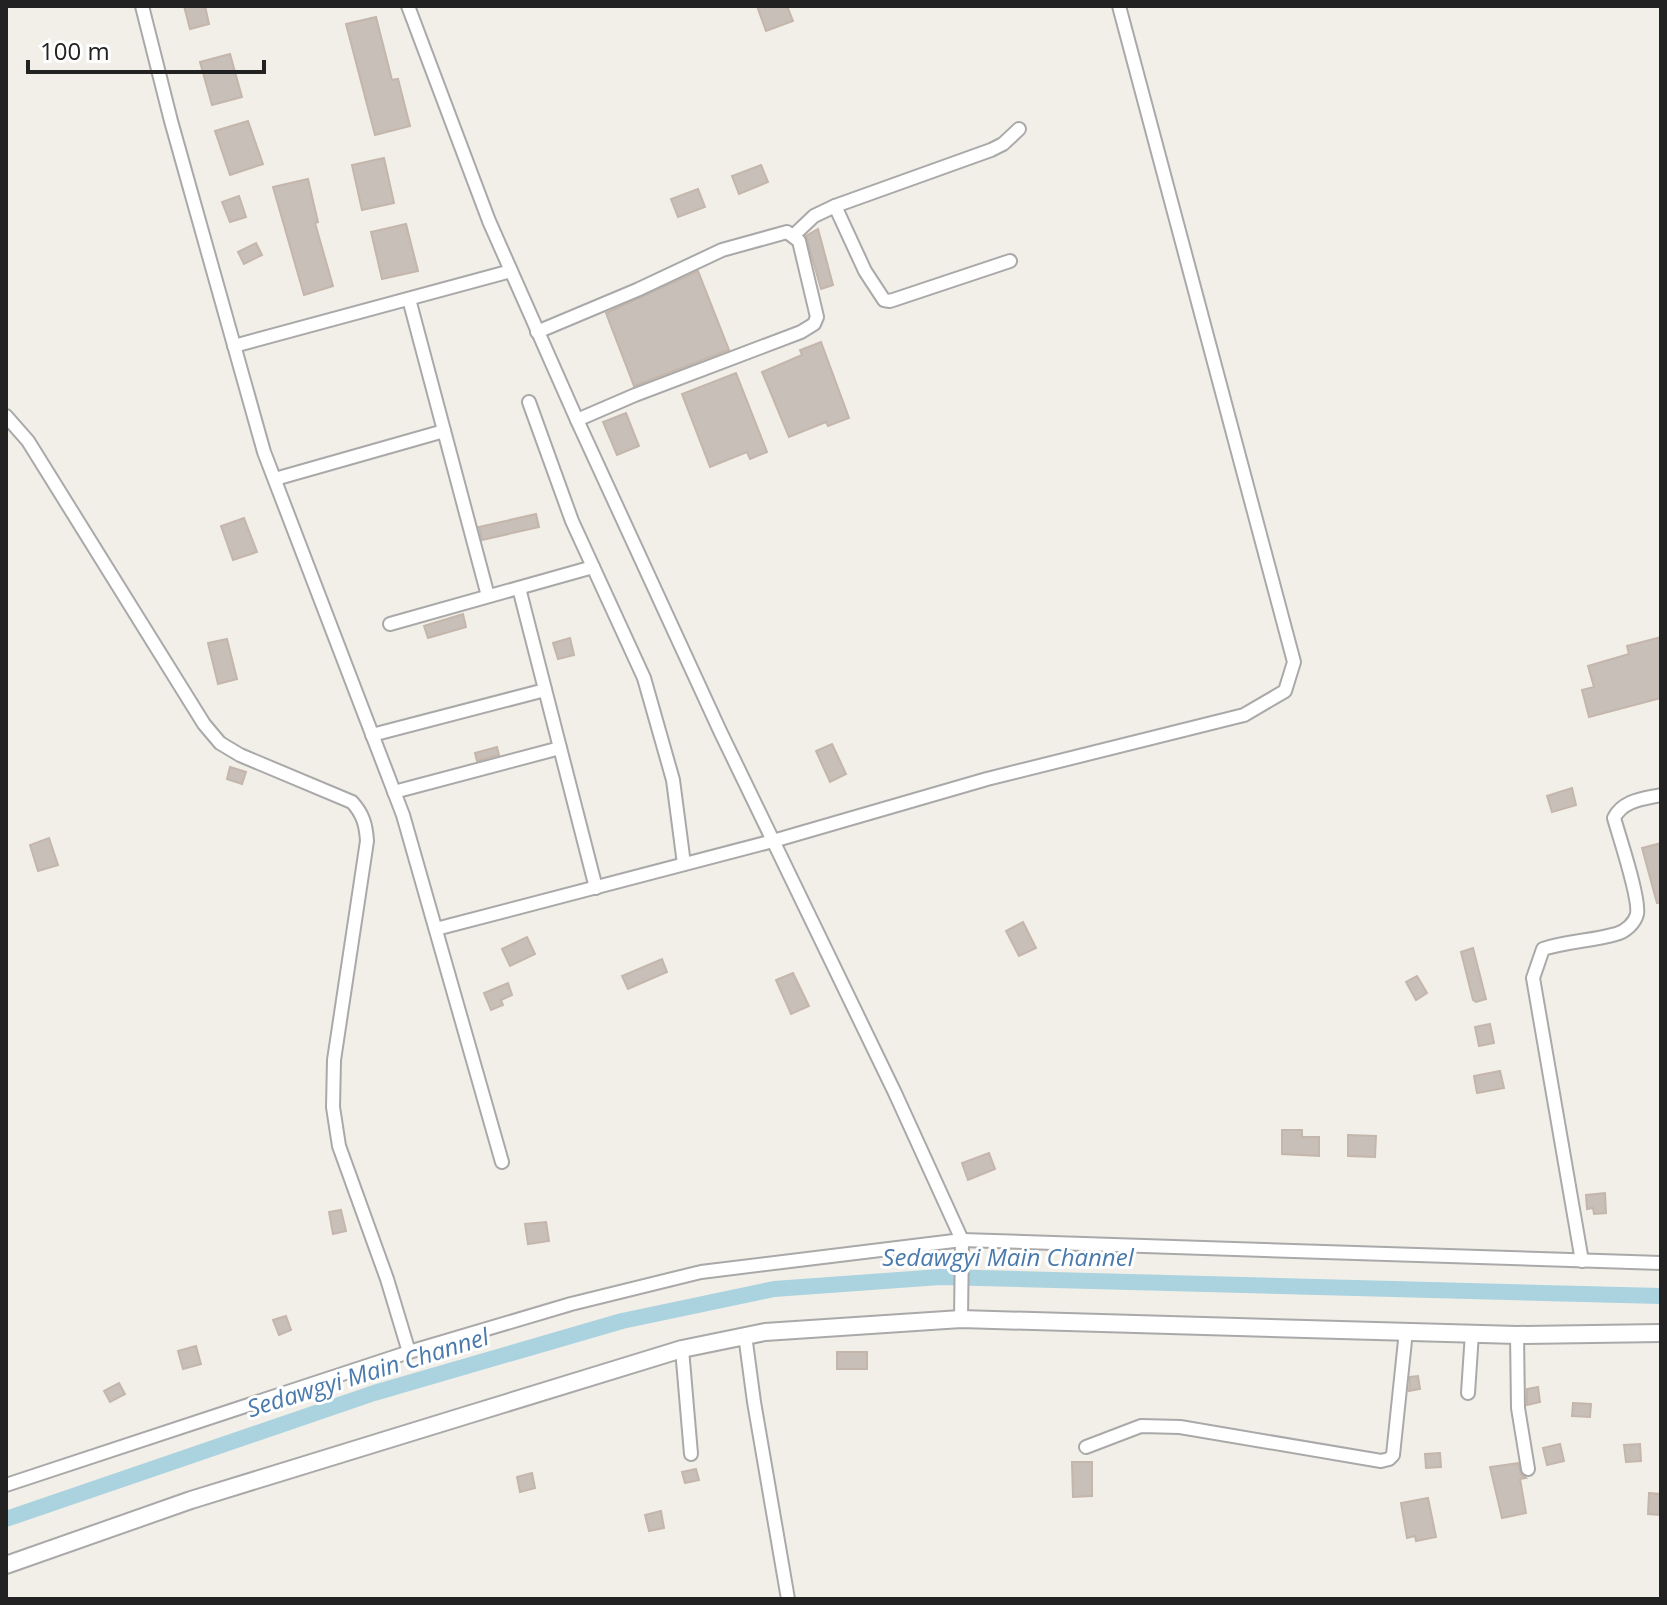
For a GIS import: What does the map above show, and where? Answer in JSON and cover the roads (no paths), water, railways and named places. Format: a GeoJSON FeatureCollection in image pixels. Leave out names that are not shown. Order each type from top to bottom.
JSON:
{"type":"FeatureCollection","features":[{"type":"Feature","properties":{"kind":"street"},"geometry":{"type":"LineString","coordinates":[[142,6],[264,452],[394,792],[502,1162]]}},
{"type":"Feature","properties":{"kind":"street"},"geometry":{"type":"LineString","coordinates":[[408,6],[472,177],[537,332],[962,1240],[961,1319]]}},
{"type":"Feature","properties":{"kind":"street"},"geometry":{"type":"LineString","coordinates":[[436,929],[773,841],[987,779],[1244,715],[1285,691],[1294,662],[1119,6]]}},
{"type":"Feature","properties":{"kind":"street"},"geometry":{"type":"LineString","coordinates":[[794,235],[814,216],[835,206],[991,150],[1014,136],[1019,129]]}},
{"type":"Feature","properties":{"kind":"street"},"geometry":{"type":"LineString","coordinates":[[835,206],[865,271],[884,300],[890,301],[1010,261]]}},
{"type":"Feature","properties":{"kind":"street"},"geometry":{"type":"LineString","coordinates":[[537,332],[722,250],[787,232],[799,241],[817,317],[814,324],[801,332],[577,420]]}},
{"type":"Feature","properties":{"kind":"street"},"geometry":{"type":"LineString","coordinates":[[234,346],[511,271]]}},
{"type":"Feature","properties":{"kind":"street"},"geometry":{"type":"LineString","coordinates":[[409,299],[488,596]]}},
{"type":"Feature","properties":{"kind":"street"},"geometry":{"type":"LineString","coordinates":[[529,402],[572,521],[644,678],[673,780],[684,864]]}},
{"type":"Feature","properties":{"kind":"street"},"geometry":{"type":"LineString","coordinates":[[6,416],[28,441],[204,724],[220,743],[240,755],[352,802],[361,811],[367,841],[334,1060],[333,1107],[339,1146],[387,1279],[409,1352]]}},
{"type":"Feature","properties":{"kind":"street"},"geometry":{"type":"LineString","coordinates":[[275,479],[444,431]]}},
{"type":"Feature","properties":{"kind":"street"},"geometry":{"type":"LineString","coordinates":[[390,624],[593,567]]}},
{"type":"Feature","properties":{"kind":"street"},"geometry":{"type":"LineString","coordinates":[[519,588],[596,888]]}},
{"type":"Feature","properties":{"kind":"street"},"geometry":{"type":"LineString","coordinates":[[372,735],[545,690]]}},
{"type":"Feature","properties":{"kind":"street"},"geometry":{"type":"LineString","coordinates":[[394,792],[560,748]]}},
{"type":"Feature","properties":{"kind":"street"},"geometry":{"type":"LineString","coordinates":[[1582,1261],[1533,978],[1543,949],[1564,942],[1618,934],[1631,926],[1638,913],[1614,818],[1619,807],[1661,795]]}},
{"type":"Feature","properties":{"kind":"street"},"geometry":{"type":"LineString","coordinates":[[6,1485],[409,1352],[571,1304],[701,1272],[962,1240],[1661,1263]]}},
{"type":"Feature","properties":{"kind":"street"},"geometry":{"type":"LineString","coordinates":[[6,1565],[191,1500],[682,1349],[745,1335],[961,1319],[1517,1335],[1661,1333]]}},
{"type":"Feature","properties":{"kind":"street"},"geometry":{"type":"LineString","coordinates":[[1086,1447],[1132,1429],[1152,1425],[1381,1461],[1389,1459],[1393,1455],[1406,1331]]}},
{"type":"Feature","properties":{"kind":"street"},"geometry":{"type":"LineString","coordinates":[[1468,1393],[1472,1333]]}},
{"type":"Feature","properties":{"kind":"street"},"geometry":{"type":"LineString","coordinates":[[745,1335],[788,1599]]}},
{"type":"Feature","properties":{"kind":"street"},"geometry":{"type":"LineString","coordinates":[[1517,1335],[1518,1408],[1528,1469]]}},
{"type":"Feature","properties":{"kind":"street"},"geometry":{"type":"LineString","coordinates":[[682,1349],[691,1454]]}},
{"type":"Feature","properties":{"kind":"waterway","name":"Sedawgyi Main Channel"},"geometry":{"type":"LineString","coordinates":[[6,1519],[374,1393],[622,1321],[774,1289],[940,1277],[1661,1296]]}}]}
